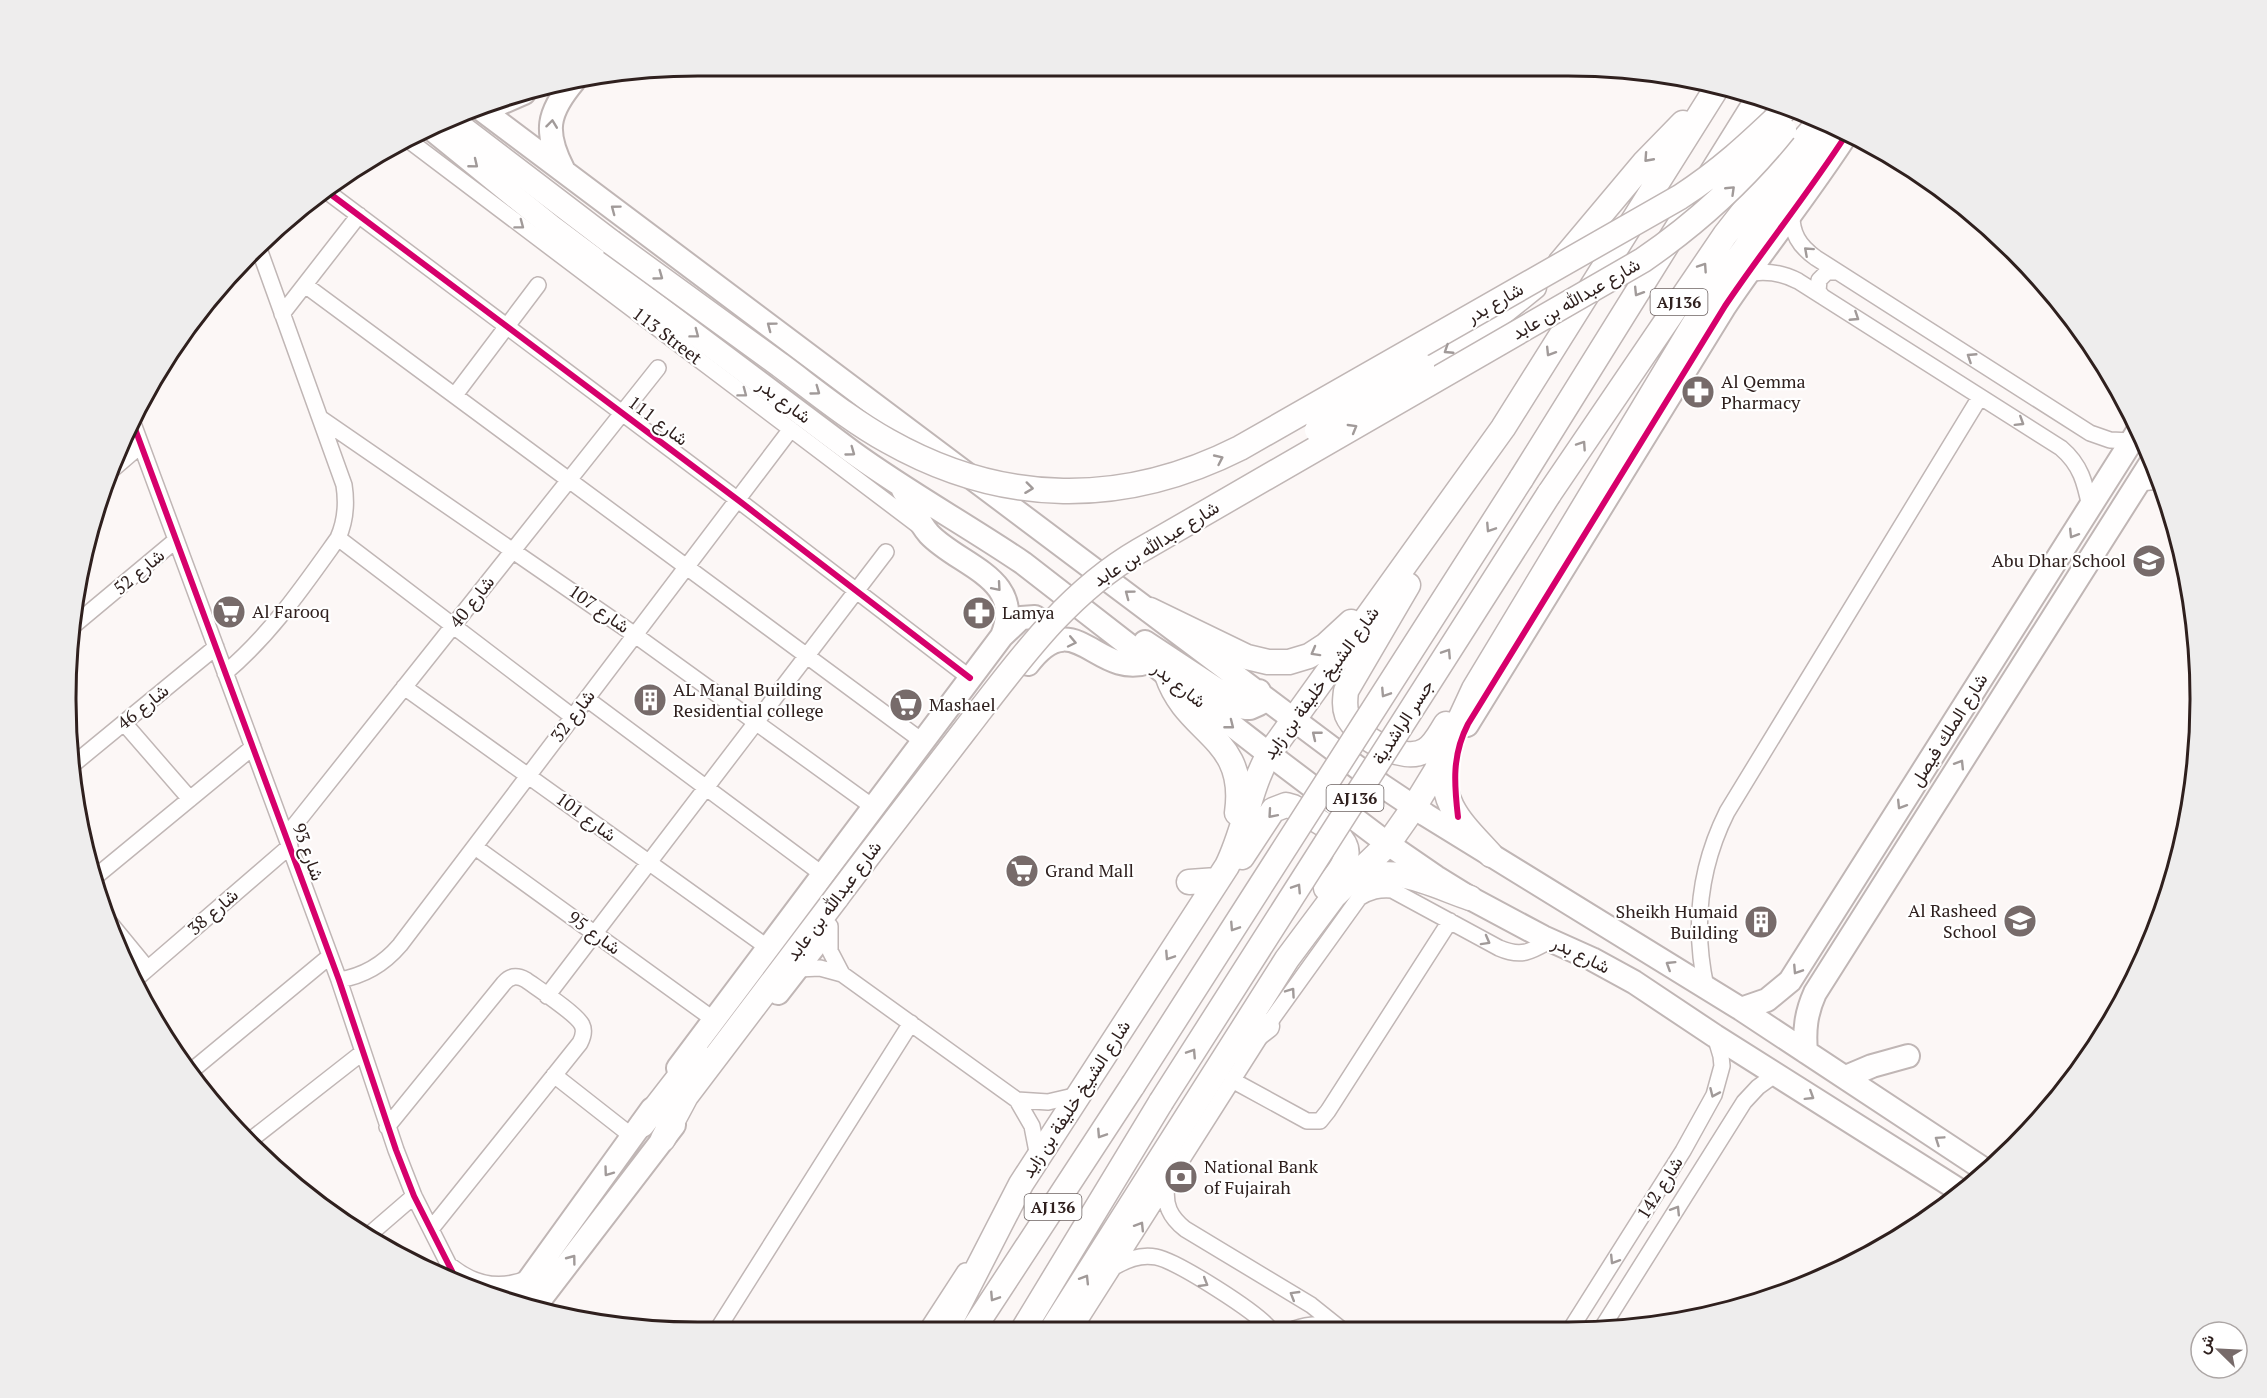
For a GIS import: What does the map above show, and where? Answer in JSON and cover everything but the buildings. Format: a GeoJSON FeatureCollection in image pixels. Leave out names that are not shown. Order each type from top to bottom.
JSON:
{"type":"FeatureCollection","features":[{"type":"Feature","properties":{"kind":"main road"},"geometry":{"type":"LineString","coordinates":[[563,170],[553,150],[551,123],[556,106],[567,91]]}},
{"type":"Feature","properties":{"kind":"main road","name":"شارع عبدالله بن عابد"},"geometry":{"type":"LineString","coordinates":[[519,1294],[638,1131],[1028,632],[1065,592],[1085,573],[1128,541],[1283,451],[1488,324],[1542,280],[1575,248],[1658,147],[1711,97]]}},
{"type":"Feature","properties":{"kind":"main road","name":"شارع الشيخ خليفة بن زايد"},"geometry":{"type":"LineString","coordinates":[[950,1322],[999,1225],[1038,1156],[1224,869],[1243,828],[1259,773],[1269,754],[1503,428],[1711,97]]}},
{"type":"Feature","properties":{"kind":"main road","name":"جسر الراشدية"},"geometry":{"type":"LineString","coordinates":[[978,1322],[1133,1085],[1521,479],[1754,106]]}},
{"type":"Feature","properties":{"kind":"main road","name":"شارع بدر"},"geometry":{"type":"LineString","coordinates":[[488,114],[1294,717],[1351,763],[1414,807],[1742,1009],[1979,1166]]}},
{"type":"Feature","properties":{"kind":"main road","name":"شارع بدر"},"geometry":{"type":"LineString","coordinates":[[459,125],[611,242],[862,425],[912,454],[966,475],[1023,488],[1052,491],[1108,490],[1136,486],[1172,477],[1240,448],[1680,197],[1737,157],[1780,115]]}},
{"type":"Feature","properties":{"kind":"main road","name":"شارع عبدالله بن عابد"},"geometry":{"type":"LineString","coordinates":[[638,1131],[686,1055],[767,947],[828,887],[1060,612],[1089,585],[1121,561],[1662,247],[1708,210],[1752,169],[1792,119]]}},
{"type":"Feature","properties":{"kind":"main road","name":"جسر الراشدية"},"geometry":{"type":"LineString","coordinates":[[1028,1322],[1161,1102],[1549,494],[1725,235],[1779,167],[1814,128]]}},
{"type":"Feature","properties":{"kind":"main road"},"geometry":{"type":"LineString","coordinates":[[1227,1070],[1273,980],[1287,959],[1334,896],[1388,844],[1414,807],[1436,771],[1474,689],[1711,296],[1796,178],[1822,131]]}},
{"type":"Feature","properties":{"kind":"main road","name":"شارع بدر"},"geometry":{"type":"LineString","coordinates":[[438,134],[551,226],[852,452],[900,486],[987,538],[1023,563],[1388,844],[1470,898],[1634,982],[1954,1187]]}},
{"type":"Feature","properties":{"kind":"main road"},"geometry":{"type":"LineString","coordinates":[[1458,817],[1455,762],[1468,724],[1746,274],[1842,141]]}},
{"type":"Feature","properties":{"kind":"main road","name":"شارع الملك فيصل"},"geometry":{"type":"LineString","coordinates":[[1742,1009],[1767,1000],[1790,981],[2133,439]]}},
{"type":"Feature","properties":{"kind":"main road","name":"شارع الملك فيصل"},"geometry":{"type":"LineString","coordinates":[[1806,1052],[1805,1022],[1815,993],[2150,482]]}},
{"type":"Feature","properties":{"kind":"main road","name":"شارع عبدالله بن عابد"},"geometry":{"type":"LineString","coordinates":[[663,1139],[686,1096],[828,887],[873,807],[1002,636],[1008,614],[1003,592],[996,583],[935,539],[900,486]]}},
{"type":"Feature","properties":{"kind":"main road"},"geometry":{"type":"LineString","coordinates":[[935,539],[967,554],[1023,563]]}},
{"type":"Feature","properties":{"kind":"main road"},"geometry":{"type":"LineString","coordinates":[[1423,541],[1413,577],[1346,692],[1347,716],[1359,730],[1376,743],[1397,754],[1416,754],[1425,751],[1434,743],[1462,699],[1474,689]]}},
{"type":"Feature","properties":{"kind":"main road"},"geometry":{"type":"LineString","coordinates":[[1150,610],[1247,657],[1278,663],[1299,659],[1318,651],[1391,586]]}},
{"type":"Feature","properties":{"kind":"main road"},"geometry":{"type":"LineString","coordinates":[[1002,636],[1021,618],[1035,617],[1040,620],[1045,633],[1037,652]]}},
{"type":"Feature","properties":{"kind":"main road"},"geometry":{"type":"LineString","coordinates":[[1097,622],[1140,638],[1245,708],[1259,704],[1261,695],[1259,691]]}},
{"type":"Feature","properties":{"kind":"main road","name":"شارع عبدالله بن عابد"},"geometry":{"type":"LineString","coordinates":[[540,1300],[663,1139],[798,969],[1037,652],[1054,641],[1064,639],[1083,644],[1114,663],[1158,669]]}},
{"type":"Feature","properties":{"kind":"main road"},"geometry":{"type":"LineString","coordinates":[[1158,669],[1178,700],[1218,740],[1233,763],[1238,780],[1239,797],[1224,869]]}},
{"type":"Feature","properties":{"kind":"main road"},"geometry":{"type":"LineString","coordinates":[[1448,742],[1443,779],[1447,797],[1458,817],[1491,855]]}},
{"type":"Feature","properties":{"kind":"main road"},"geometry":{"type":"LineString","coordinates":[[1189,882],[1224,869],[1244,856],[1273,810],[1279,806],[1293,807],[1344,840],[1347,849],[1342,866],[1283,949],[1273,980]]}},
{"type":"Feature","properties":{"kind":"main road"},"geometry":{"type":"LineString","coordinates":[[1287,959],[1306,944],[1352,886],[1372,875],[1384,873],[1405,876],[1470,898]]}},
{"type":"Feature","properties":{"kind":"main road"},"geometry":{"type":"LineString","coordinates":[[1851,885],[1850,891],[1856,901],[1862,904],[1874,902]]}},
{"type":"Feature","properties":{"kind":"main road"},"geometry":{"type":"LineString","coordinates":[[1057,1322],[1181,1125],[1267,1026]]}},
{"type":"Feature","properties":{"kind":"main road"},"geometry":{"type":"LineString","coordinates":[[1846,1077],[1872,1066],[1908,1056]]}},
{"type":"Feature","properties":{"kind":"main road"},"geometry":{"type":"LineString","coordinates":[[1181,1125],[1182,1159]]}},
{"type":"Feature","properties":{"kind":"street","name":"113 Street"},"geometry":{"type":"LineString","coordinates":[[416,145],[935,539]]}},
{"type":"Feature","properties":{"kind":"street","name":"شارع 111"},"geometry":{"type":"LineString","coordinates":[[333,196],[738,500],[970,678]]}},
{"type":"Feature","properties":{"kind":"street"},"geometry":{"type":"LineString","coordinates":[[1792,212],[1793,231],[1802,247],[1838,272],[2070,421],[2100,437],[2132,436]]}},
{"type":"Feature","properties":{"kind":"street"},"geometry":{"type":"LineString","coordinates":[[282,314],[359,215]]}},
{"type":"Feature","properties":{"kind":"street"},"geometry":{"type":"LineString","coordinates":[[225,673],[256,646],[276,623],[338,538],[345,518],[346,496],[262,256]]}},
{"type":"Feature","properties":{"kind":"street"},"geometry":{"type":"LineString","coordinates":[[1746,274],[1767,271],[1798,281],[2054,443],[2069,454],[2081,471],[2090,507]]}},
{"type":"Feature","properties":{"kind":"street"},"geometry":{"type":"LineString","coordinates":[[1822,296],[1818,285],[1822,275],[1833,271],[1838,272]]}},
{"type":"Feature","properties":{"kind":"street"},"geometry":{"type":"LineString","coordinates":[[305,285],[922,741]]}},
{"type":"Feature","properties":{"kind":"street"},"geometry":{"type":"LineString","coordinates":[[455,395],[538,285]]}},
{"type":"Feature","properties":{"kind":"street","name":"شارع 40"},"geometry":{"type":"LineString","coordinates":[[288,841],[404,687],[658,368]]}},
{"type":"Feature","properties":{"kind":"street"},"geometry":{"type":"LineString","coordinates":[[1706,987],[1700,958],[1698,926],[1702,888],[1711,849],[1722,821],[1980,397]]}},
{"type":"Feature","properties":{"kind":"street","name":"شارع 107"},"geometry":{"type":"LineString","coordinates":[[320,418],[635,635],[873,807]]}},
{"type":"Feature","properties":{"kind":"street"},"geometry":{"type":"LineString","coordinates":[[2054,443],[2066,439],[2072,427],[2070,421]]}},
{"type":"Feature","properties":{"kind":"street","name":"شارع 32"},"geometry":{"type":"LineString","coordinates":[[339,980],[366,973],[390,957],[791,429]]}},
{"type":"Feature","properties":{"kind":"street","name":"شارع 93"},"geometry":{"type":"LineString","coordinates":[[137,433],[339,980],[387,1127],[414,1196],[451,1270]]}},
{"type":"Feature","properties":{"kind":"street"},"geometry":{"type":"LineString","coordinates":[[125,459],[141,445]]}},
{"type":"Feature","properties":{"kind":"street"},"geometry":{"type":"LineString","coordinates":[[338,538],[573,717]]}},
{"type":"Feature","properties":{"kind":"street","name":"شارع 52"},"geometry":{"type":"LineString","coordinates":[[82,620],[176,540]]}},
{"type":"Feature","properties":{"kind":"street"},"geometry":{"type":"LineString","coordinates":[[547,996],[886,552]]}},
{"type":"Feature","properties":{"kind":"street","name":"شارع 46"},"geometry":{"type":"LineString","coordinates":[[80,759],[216,647]]}},
{"type":"Feature","properties":{"kind":"street","name":"شارع 101"},"geometry":{"type":"LineString","coordinates":[[404,687],[767,947]]}},
{"type":"Feature","properties":{"kind":"street"},"geometry":{"type":"LineString","coordinates":[[587,699],[706,788],[828,887]]}},
{"type":"Feature","properties":{"kind":"street"},"geometry":{"type":"LineString","coordinates":[[124,723],[190,798]]}},
{"type":"Feature","properties":{"kind":"street"},"geometry":{"type":"LineString","coordinates":[[102,872],[253,747]]}},
{"type":"Feature","properties":{"kind":"street","name":"شارع 38"},"geometry":{"type":"LineString","coordinates":[[142,973],[288,841]]}},
{"type":"Feature","properties":{"kind":"street","name":"شارع 95"},"geometry":{"type":"LineString","coordinates":[[475,847],[713,1019]]}},
{"type":"Feature","properties":{"kind":"street"},"geometry":{"type":"LineString","coordinates":[[1267,1026],[1351,907],[1369,892],[1380,889],[1392,890],[1499,948],[1513,953],[1529,952],[1551,940]]}},
{"type":"Feature","properties":{"kind":"street"},"geometry":{"type":"LineString","coordinates":[[1079,1322],[1182,1159],[1227,1070],[1307,1121],[1320,1120],[1328,1112],[1450,921]]}},
{"type":"Feature","properties":{"kind":"street"},"geometry":{"type":"LineString","coordinates":[[830,926],[830,951],[842,974]]}},
{"type":"Feature","properties":{"kind":"street"},"geometry":{"type":"LineString","coordinates":[[197,1067],[330,956]]}},
{"type":"Feature","properties":{"kind":"street"},"geometry":{"type":"LineString","coordinates":[[798,969],[820,968],[842,974],[1017,1100],[1032,1126],[1038,1156]]}},
{"type":"Feature","properties":{"kind":"street"},"geometry":{"type":"LineString","coordinates":[[387,1127],[507,980],[516,976],[521,977],[580,1021],[584,1032],[580,1043],[430,1229]]}},
{"type":"Feature","properties":{"kind":"street"},"geometry":{"type":"LineString","coordinates":[[722,1322],[911,1023]]}},
{"type":"Feature","properties":{"kind":"street","name":"شارع 142"},"geometry":{"type":"LineString","coordinates":[[1575,1322],[1683,1151],[1718,1085],[1722,1066],[1715,1036]]}},
{"type":"Feature","properties":{"kind":"street"},"geometry":{"type":"LineString","coordinates":[[256,1136],[363,1052]]}},
{"type":"Feature","properties":{"kind":"street","name":"شارع 142"},"geometry":{"type":"LineString","coordinates":[[1607,1320],[1744,1102],[1758,1087],[1776,1074]]}},
{"type":"Feature","properties":{"kind":"street"},"geometry":{"type":"LineString","coordinates":[[554,1075],[638,1131]]}},
{"type":"Feature","properties":{"kind":"street"},"geometry":{"type":"LineString","coordinates":[[1017,1100],[1048,1102],[1078,1095]]}},
{"type":"Feature","properties":{"kind":"street"},"geometry":{"type":"LineString","coordinates":[[1683,1151],[1692,1149],[1696,1151],[1705,1163]]}},
{"type":"Feature","properties":{"kind":"street"},"geometry":{"type":"LineString","coordinates":[[1167,1182],[1166,1202],[1174,1220],[1185,1229],[1311,1305],[1331,1322]]}},
{"type":"Feature","properties":{"kind":"street"},"geometry":{"type":"LineString","coordinates":[[375,1230],[414,1196]]}},
{"type":"Feature","properties":{"kind":"street"},"geometry":{"type":"LineString","coordinates":[[932,1322],[977,1252],[999,1225]]}},
{"type":"Feature","properties":{"kind":"street"},"geometry":{"type":"LineString","coordinates":[[1114,1268],[1127,1260],[1141,1256],[1157,1257],[1245,1307],[1264,1322]]}},
{"type":"Feature","properties":{"kind":"street"},"geometry":{"type":"LineString","coordinates":[[449,1265],[464,1275]]}},
{"type":"Feature","properties":{"kind":"street"},"geometry":{"type":"LineString","coordinates":[[488,1284],[497,1286],[515,1284],[532,1277]]}},
{"type":"Feature","properties":{"kind":"cycle path"},"geometry":{"type":"LineString","coordinates":[[1458,817],[1457,758],[1468,724],[1725,306],[1842,141]]}},
{"type":"Feature","properties":{"kind":"cycle path"},"geometry":{"type":"LineString","coordinates":[[333,196],[738,500],[970,678]]}},
{"type":"Feature","properties":{"kind":"cycle path"},"geometry":{"type":"LineString","coordinates":[[137,433],[339,980],[396,1150],[414,1196],[451,1269]]}},
{"type":"Feature","properties":{"kind":"place","name":"Al Qemma Pharmacy"},"geometry":{"type":"Point","coordinates":[1698,392]}},
{"type":"Feature","properties":{"kind":"place","name":"Abu Dhar School"},"geometry":{"type":"Point","coordinates":[2149,561]}},
{"type":"Feature","properties":{"kind":"place","name":"Al Farooq"},"geometry":{"type":"Point","coordinates":[229,612]}},
{"type":"Feature","properties":{"kind":"place","name":"Lamya"},"geometry":{"type":"Point","coordinates":[979,613]}},
{"type":"Feature","properties":{"kind":"place","name":"AL Manal Building Residential college"},"geometry":{"type":"Point","coordinates":[650,700]}},
{"type":"Feature","properties":{"kind":"place","name":"Mashael"},"geometry":{"type":"Point","coordinates":[906,705]}},
{"type":"Feature","properties":{"kind":"place","name":"Grand Mall"},"geometry":{"type":"Point","coordinates":[1022,871]}},
{"type":"Feature","properties":{"kind":"place","name":"Al Rasheed School"},"geometry":{"type":"Point","coordinates":[2020,921]}},
{"type":"Feature","properties":{"kind":"place","name":"Sheikh Humaid Building"},"geometry":{"type":"Point","coordinates":[1761,922]}},
{"type":"Feature","properties":{"kind":"place","name":"National Bank of Fujairah"},"geometry":{"type":"Point","coordinates":[1181,1177]}}]}
